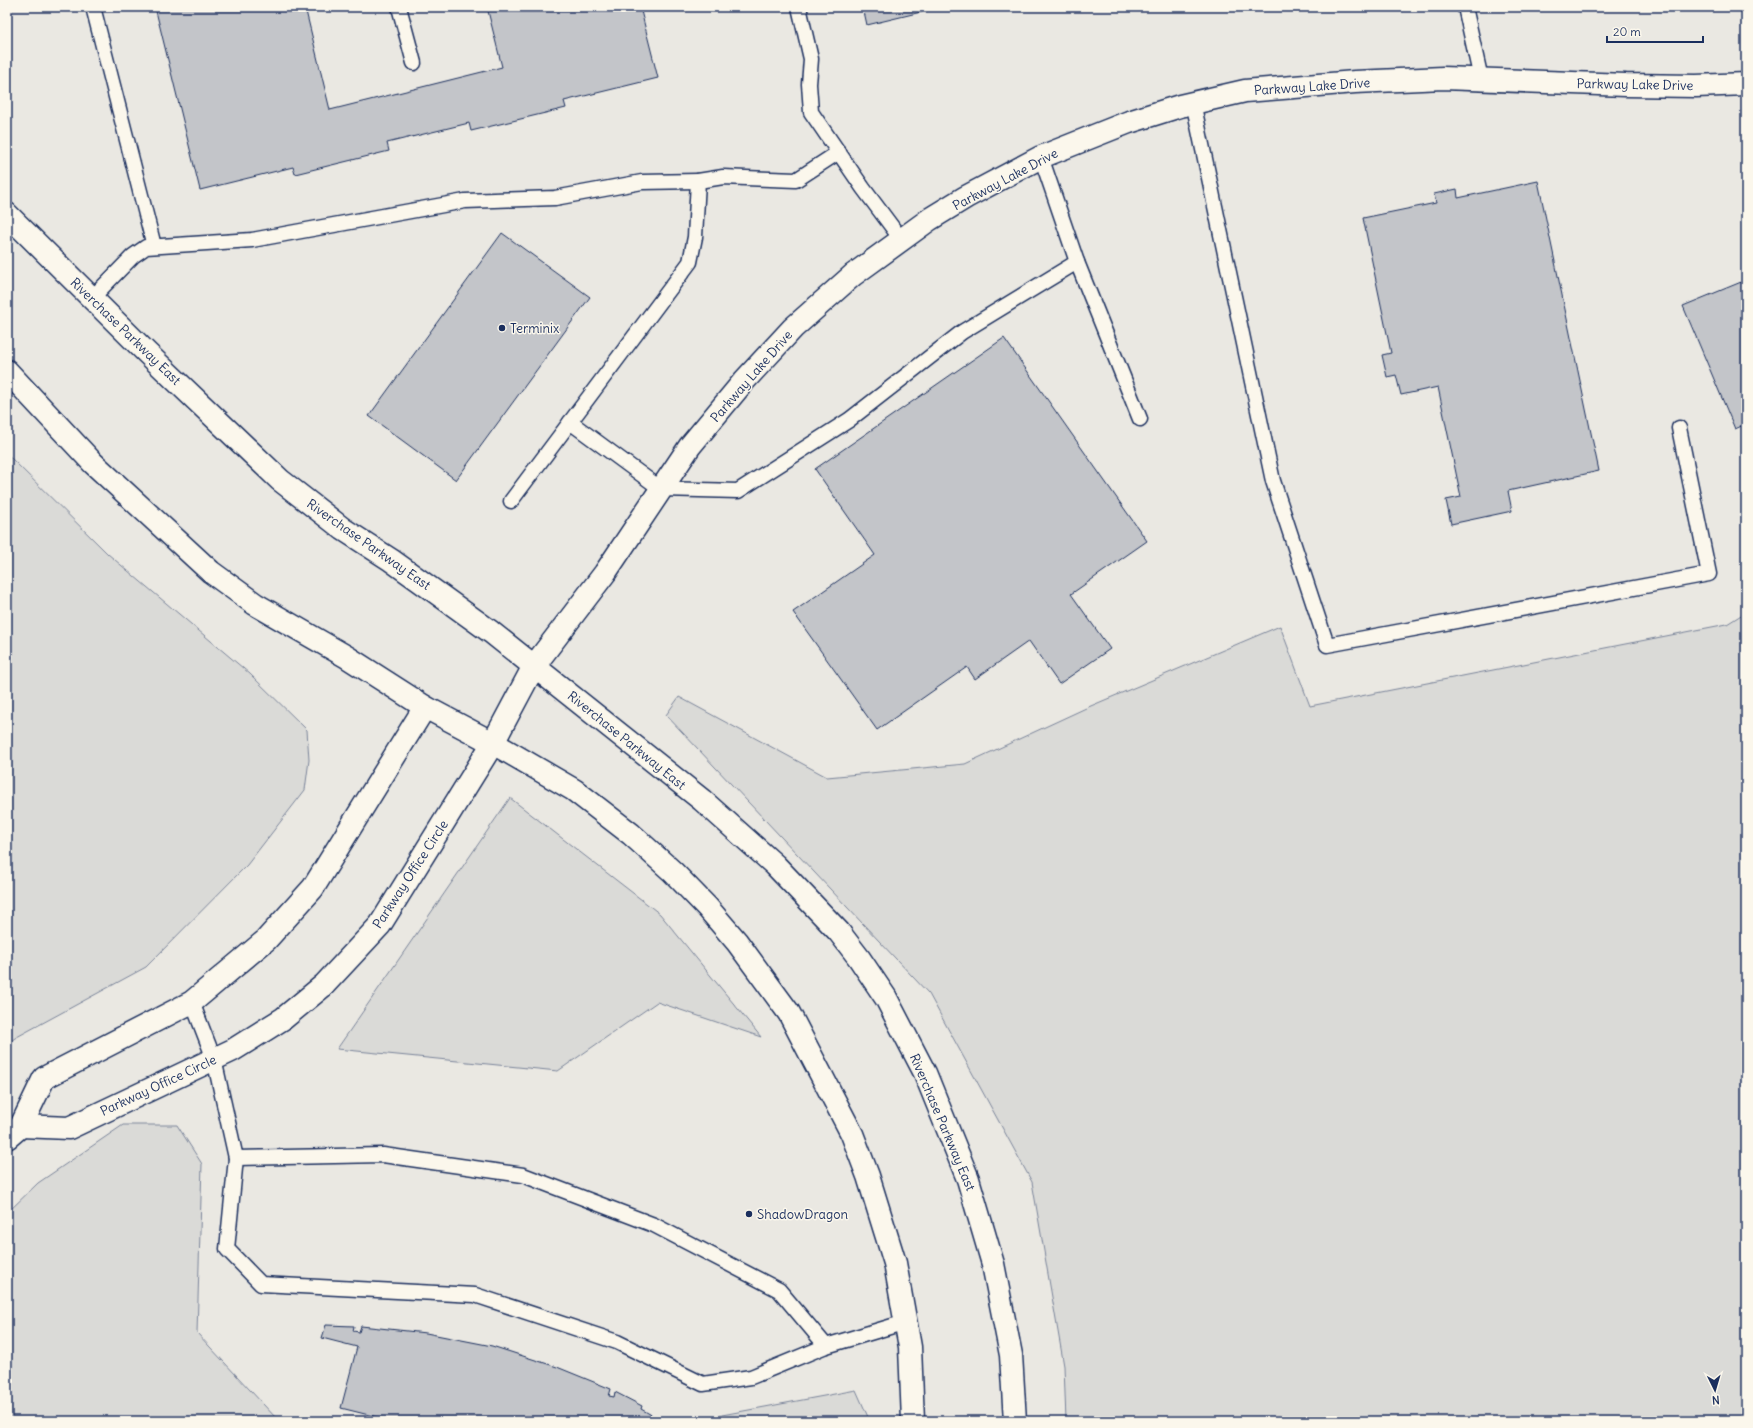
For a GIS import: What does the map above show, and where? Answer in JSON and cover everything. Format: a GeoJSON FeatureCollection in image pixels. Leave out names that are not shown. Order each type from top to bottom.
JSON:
{"type":"FeatureCollection","features":[{"type":"Feature","properties":{"kind":"street","name":"Parkway Lake Drive"},"geometry":{"type":"LineString","coordinates":[[534,666],[605,573],[690,446],[744,381],[793,328],[853,275],[901,240],[966,197],[1042,157],[1129,122],[1193,102],[1245,91],[1347,82],[1442,78],[1626,85],[1696,86],[1746,84]]}},
{"type":"Feature","properties":{"kind":"street","name":"Riverchase Parkway East"},"geometry":{"type":"LineString","coordinates":[[7,214],[280,480],[343,529],[397,564],[491,632],[702,800],[775,865],[839,932],[886,998],[925,1073],[968,1178],[995,1271],[1011,1354],[1015,1421]]}},
{"type":"Feature","properties":{"kind":"street"},"geometry":{"type":"LineString","coordinates":[[7,371],[94,463],[212,572],[255,604],[347,657],[425,707],[574,790],[631,834],[673,872],[707,907],[737,942],[790,1013],[852,1134],[868,1176],[895,1263],[910,1347],[913,1421]]}},
{"type":"Feature","properties":{"kind":"street","name":"Parkway Office Circle"},"geometry":{"type":"LineString","coordinates":[[14,1132],[69,1128],[234,1050],[284,1018],[324,985],[380,925],[492,743],[534,666]]}},
{"type":"Feature","properties":{"kind":"street","name":"Parkway Office Circle"},"geometry":{"type":"LineString","coordinates":[[14,1132],[44,1078],[192,1002],[266,940],[313,888],[425,707]]}},
{"type":"Feature","properties":{"kind":"lane"},"geometry":{"type":"LineString","coordinates":[[92,7],[154,246]]}},
{"type":"Feature","properties":{"kind":"lane"},"geometry":{"type":"LineString","coordinates":[[399,7],[414,63]]}},
{"type":"Feature","properties":{"kind":"lane"},"geometry":{"type":"LineString","coordinates":[[799,7],[811,58],[809,84],[812,112],[901,240]]}},
{"type":"Feature","properties":{"kind":"lane"},"geometry":{"type":"LineString","coordinates":[[1465,7],[1481,79]]}},
{"type":"Feature","properties":{"kind":"lane"},"geometry":{"type":"LineString","coordinates":[[1193,102],[1273,481],[1327,645],[1709,574],[1679,428]]}},
{"type":"Feature","properties":{"kind":"lane"},"geometry":{"type":"LineString","coordinates":[[92,298],[133,256],[146,247],[252,240],[465,201],[555,198],[642,182],[698,181],[723,177],[796,180],[839,152]]}},
{"type":"Feature","properties":{"kind":"lane"},"geometry":{"type":"LineString","coordinates":[[1042,157],[1077,262],[1140,419]]}},
{"type":"Feature","properties":{"kind":"lane"},"geometry":{"type":"LineString","coordinates":[[511,501],[690,262],[695,237],[698,181]]}},
{"type":"Feature","properties":{"kind":"lane"},"geometry":{"type":"LineString","coordinates":[[570,422],[661,489],[738,492],[849,420],[962,332],[1077,262]]}},
{"type":"Feature","properties":{"kind":"lane"},"geometry":{"type":"LineString","coordinates":[[192,1002],[214,1059],[236,1158],[227,1249],[261,1284],[475,1295],[618,1342],[703,1384],[751,1377],[826,1346],[906,1322]]}},
{"type":"Feature","properties":{"kind":"lane"},"geometry":{"type":"LineString","coordinates":[[236,1158],[383,1155],[523,1174],[654,1225],[779,1290],[826,1346]]}},
{"type":"Feature","properties":{"kind":"shaded area"},"geometry":{"type":"Polygon","coordinates":[[[7,7],[1746,7],[1746,1421],[7,1421],[7,7]]]}},
{"type":"Feature","properties":{"kind":"shaded area"},"geometry":{"type":"Polygon","coordinates":[[[7,454],[108,554],[250,674],[307,730],[309,760],[305,790],[247,865],[146,967],[15,1038],[7,1044],[7,454]]]}},
{"type":"Feature","properties":{"kind":"shaded area"},"geometry":{"type":"Polygon","coordinates":[[[1746,612],[1746,1421],[1066,1421],[1064,1366],[1032,1182],[929,994],[666,715],[679,697],[827,777],[965,764],[1086,708],[1280,626],[1310,706],[1727,624],[1746,612]]]}},
{"type":"Feature","properties":{"kind":"shaded area"},"geometry":{"type":"Polygon","coordinates":[[[510,798],[660,914],[761,1037],[657,1002],[558,1071],[337,1049],[510,798]]]}},
{"type":"Feature","properties":{"kind":"shaded area"},"geometry":{"type":"Polygon","coordinates":[[[123,1125],[177,1125],[202,1164],[197,1333],[276,1418],[285,1421],[7,1421],[7,1213],[38,1183],[123,1125]]]}},
{"type":"Feature","properties":{"kind":"shaded area"},"geometry":{"type":"Polygon","coordinates":[[[856,1390],[868,1417],[867,1421],[713,1421],[722,1415],[856,1390]]]}},
{"type":"Feature","properties":{"kind":"building"},"geometry":{"type":"Polygon","coordinates":[[[155,7],[305,7],[330,110],[502,67],[487,7],[640,7],[658,78],[564,101],[566,108],[471,131],[469,123],[387,143],[389,151],[295,174],[293,167],[200,190],[155,7]]]}},
{"type":"Feature","properties":{"kind":"building"},"geometry":{"type":"Polygon","coordinates":[[[863,7],[942,7],[867,25],[863,7]]]}},
{"type":"Feature","properties":{"kind":"building"},"geometry":{"type":"Polygon","coordinates":[[[1538,181],[1599,471],[1508,491],[1512,511],[1451,524],[1446,500],[1461,497],[1438,387],[1401,395],[1396,375],[1387,377],[1382,355],[1391,353],[1363,218],[1436,203],[1434,194],[1457,189],[1458,198],[1538,181]]]}},
{"type":"Feature","properties":{"kind":"building"},"geometry":{"type":"Polygon","coordinates":[[[502,233],[590,297],[456,480],[369,416],[502,233]]]}},
{"type":"Feature","properties":{"kind":"building"},"geometry":{"type":"Polygon","coordinates":[[[1746,280],[1746,424],[1735,429],[1683,306],[1746,280]]]}},
{"type":"Feature","properties":{"kind":"building"},"geometry":{"type":"Polygon","coordinates":[[[1004,338],[1147,541],[1071,594],[1110,649],[1059,684],[1029,641],[975,679],[967,667],[877,730],[793,612],[875,555],[815,469],[1004,338]]]}},
{"type":"Feature","properties":{"kind":"building"},"geometry":{"type":"Polygon","coordinates":[[[326,1325],[354,1326],[353,1331],[359,1332],[361,1326],[426,1333],[492,1346],[557,1367],[611,1389],[609,1396],[614,1397],[615,1392],[642,1406],[641,1409],[662,1421],[393,1421],[341,1408],[357,1347],[322,1338],[326,1325]]]}},
{"type":"Feature","properties":{"kind":"place","name":"Terminix"},"geometry":{"type":"Point","coordinates":[502,328]}},
{"type":"Feature","properties":{"kind":"place","name":"ShadowDragon"},"geometry":{"type":"Point","coordinates":[749,1214]}}]}
